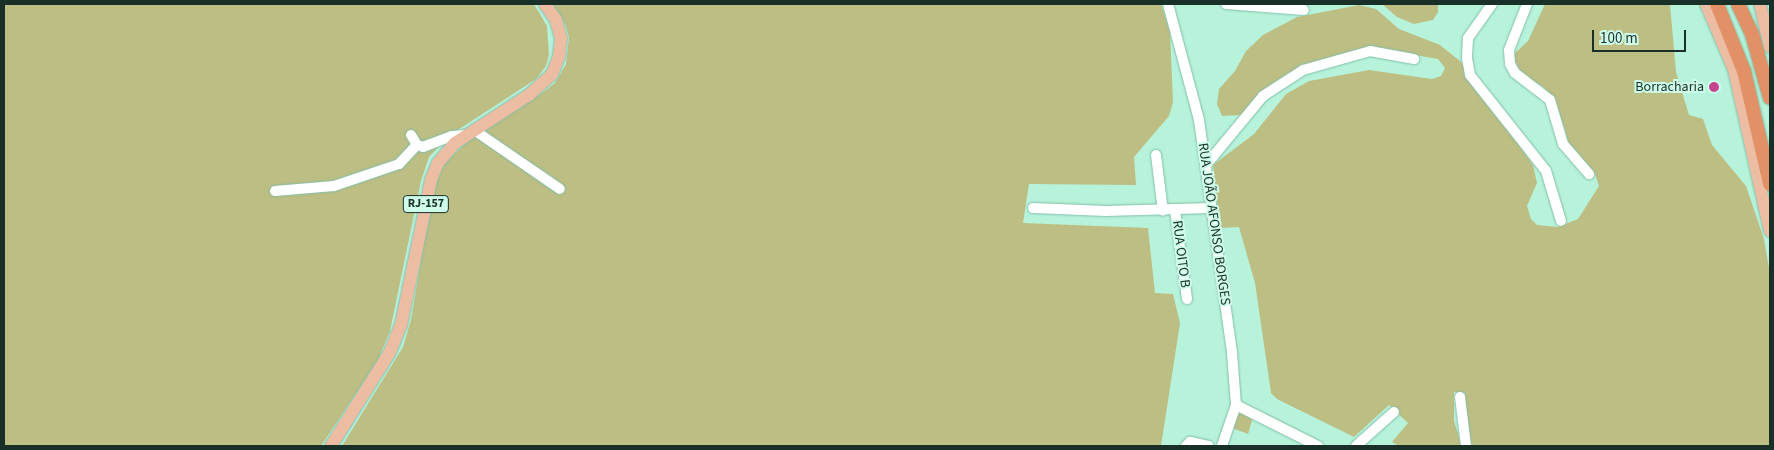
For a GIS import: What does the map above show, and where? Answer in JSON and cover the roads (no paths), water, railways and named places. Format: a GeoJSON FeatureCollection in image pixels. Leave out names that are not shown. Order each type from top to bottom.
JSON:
{"type":"FeatureCollection","features":[{"type":"Feature","properties":{"kind":"highway"},"geometry":{"type":"LineString","coordinates":[[1717,4],[1744,71],[1770,184]]}},
{"type":"Feature","properties":{"kind":"highway"},"geometry":{"type":"LineString","coordinates":[[1738,4],[1752,34],[1770,98]]}},
{"type":"Feature","properties":{"kind":"main road","name":"RJ-157"},"geometry":{"type":"LineString","coordinates":[[331,446],[396,338],[407,306],[431,180],[448,149],[470,132],[529,95],[552,74],[559,58],[560,38],[556,20],[545,4]]}},
{"type":"Feature","properties":{"kind":"main road"},"geometry":{"type":"LineString","coordinates":[[1706,4],[1734,70],[1770,231]]}},
{"type":"Feature","properties":{"kind":"main road"},"geometry":{"type":"LineString","coordinates":[[1760,4],[1770,47]]}},
{"type":"Feature","properties":{"kind":"street","name":"RUA JOÃO AFONSO BORGES"},"geometry":{"type":"LineString","coordinates":[[1168,4],[1194,96],[1206,165],[1236,405],[1222,446]]}},
{"type":"Feature","properties":{"kind":"street"},"geometry":{"type":"LineString","coordinates":[[1226,4],[1304,10]]}},
{"type":"Feature","properties":{"kind":"street"},"geometry":{"type":"LineString","coordinates":[[1492,4],[1468,38],[1466,53],[1470,75],[1546,171],[1561,221]]}},
{"type":"Feature","properties":{"kind":"street"},"geometry":{"type":"LineString","coordinates":[[1527,4],[1509,50],[1510,64],[1515,73],[1550,100],[1563,144],[1589,174]]}},
{"type":"Feature","properties":{"kind":"street"},"geometry":{"type":"LineString","coordinates":[[1206,165],[1263,96],[1303,70],[1370,51],[1414,58]]}},
{"type":"Feature","properties":{"kind":"street"},"geometry":{"type":"LineString","coordinates":[[411,135],[417,145],[423,147],[452,136],[470,132],[560,189]]}},
{"type":"Feature","properties":{"kind":"street"},"geometry":{"type":"LineString","coordinates":[[275,191],[334,186],[399,164],[417,145]]}},
{"type":"Feature","properties":{"kind":"street"},"geometry":{"type":"LineString","coordinates":[[1156,155],[1163,211]]}},
{"type":"Feature","properties":{"kind":"street"},"geometry":{"type":"LineString","coordinates":[[1033,208],[1163,211],[1211,208]]}},
{"type":"Feature","properties":{"kind":"street","name":"RUA OITO B"},"geometry":{"type":"LineString","coordinates":[[1175,210],[1187,298]]}},
{"type":"Feature","properties":{"kind":"street"},"geometry":{"type":"LineString","coordinates":[[1460,397],[1466,446]]}},
{"type":"Feature","properties":{"kind":"street"},"geometry":{"type":"LineString","coordinates":[[1236,405],[1318,446]]}},
{"type":"Feature","properties":{"kind":"street"},"geometry":{"type":"LineString","coordinates":[[1356,446],[1394,412]]}},
{"type":"Feature","properties":{"kind":"street"},"geometry":{"type":"LineString","coordinates":[[1186,446],[1190,442],[1209,446]]}},
{"type":"Feature","properties":{"kind":"place","name":"Borracharia"},"geometry":{"type":"Point","coordinates":[1714,87]}}]}
